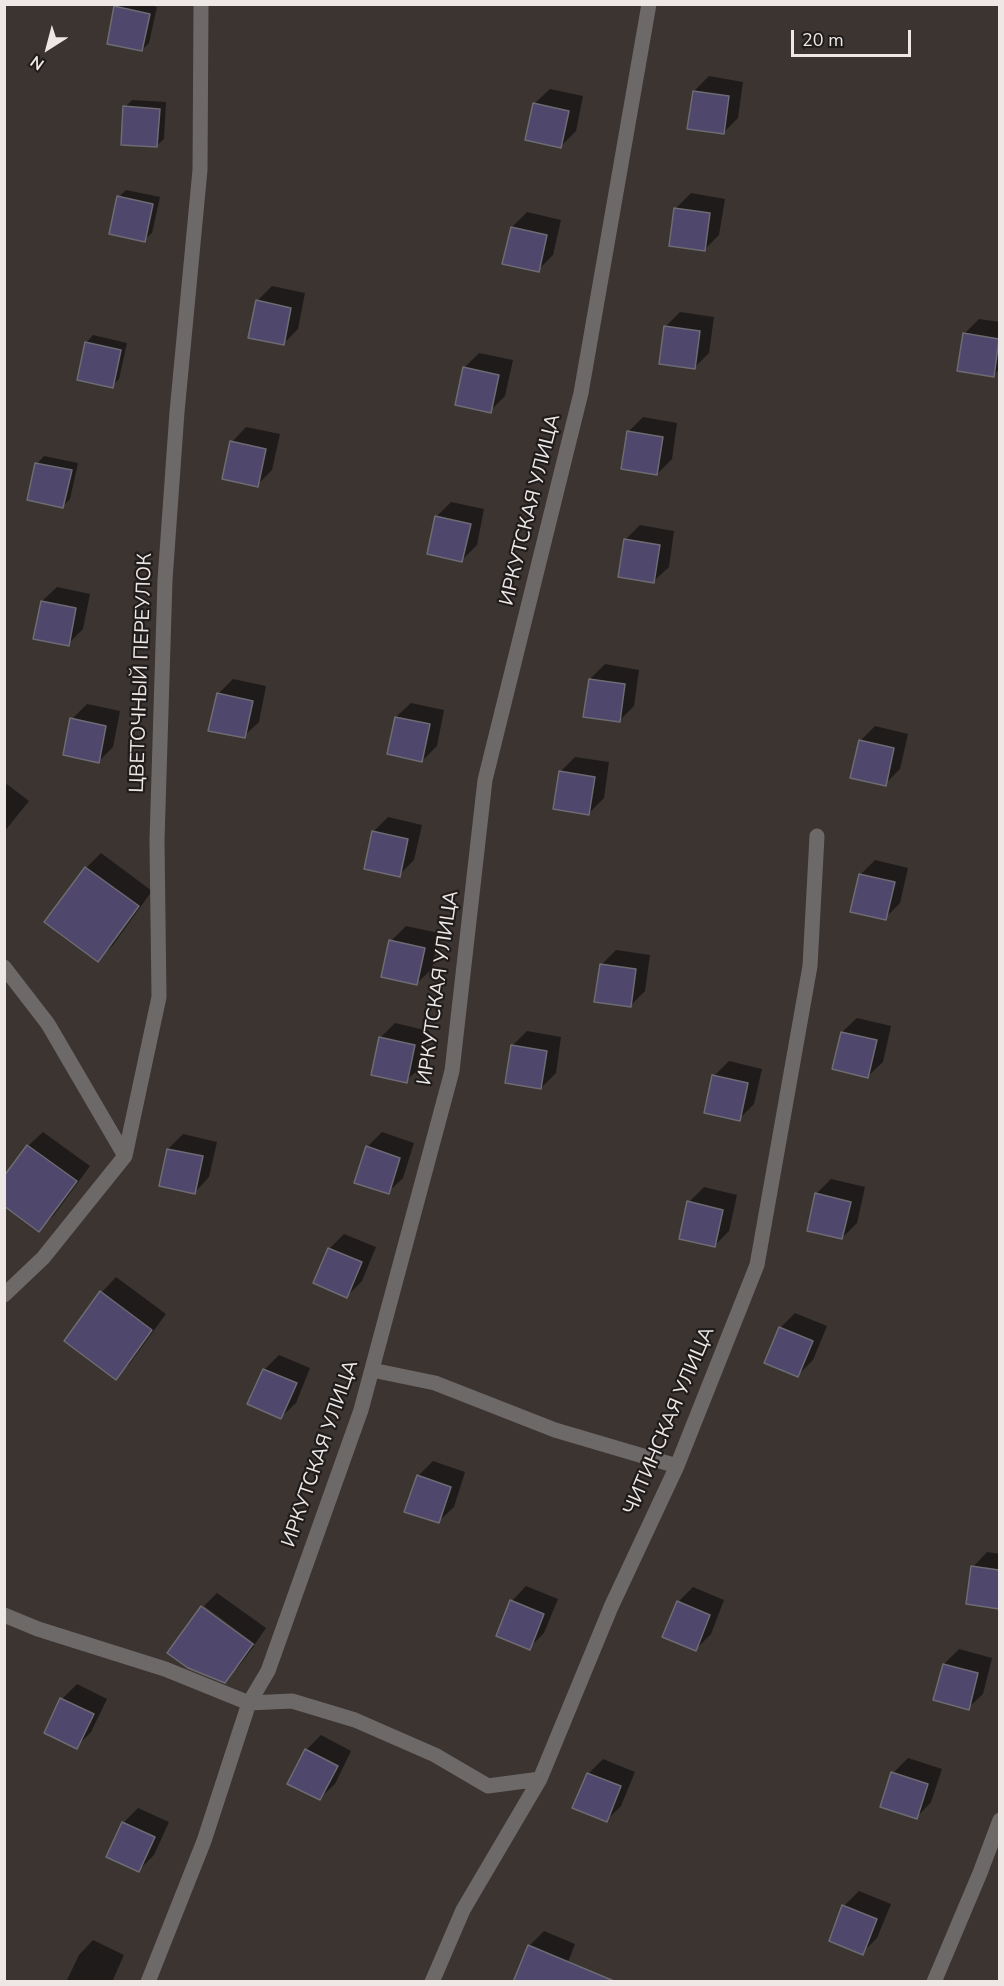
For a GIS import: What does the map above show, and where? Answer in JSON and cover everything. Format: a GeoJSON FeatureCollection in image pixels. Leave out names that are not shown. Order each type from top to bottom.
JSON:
{"type":"FeatureCollection","features":[{"type":"Feature","properties":{"kind":"street","name":"ЦВЕТОЧНЫЙ ПЕРЕУЛОК"},"geometry":{"type":"LineString","coordinates":[[4,1295],[43,1258],[125,1156],[159,997],[157,840],[165,580],[177,412],[200,170],[201,4]]}},
{"type":"Feature","properties":{"kind":"street","name":"ИРКУТСКАЯ УЛИЦА"},"geometry":{"type":"LineString","coordinates":[[148,1982],[204,1841],[249,1703],[268,1671],[357,1421],[452,1071],[485,780],[581,393],[649,4]]}},
{"type":"Feature","properties":{"kind":"street","name":"ЧИТИНСКАЯ УЛИЦА"},"geometry":{"type":"LineString","coordinates":[[432,1982],[463,1910],[540,1779],[610,1607],[677,1466],[757,1265],[810,966],[818,836]]}},
{"type":"Feature","properties":{"kind":"street"},"geometry":{"type":"LineString","coordinates":[[4,967],[48,1024],[125,1156]]}},
{"type":"Feature","properties":{"kind":"street"},"geometry":{"type":"LineString","coordinates":[[372,1370],[435,1383],[555,1431],[677,1466]]}},
{"type":"Feature","properties":{"kind":"street"},"geometry":{"type":"LineString","coordinates":[[4,1615],[38,1629],[165,1669],[249,1703],[292,1701],[355,1720],[435,1755],[488,1786],[540,1779]]}},
{"type":"Feature","properties":{"kind":"street"},"geometry":{"type":"LineString","coordinates":[[934,1982],[980,1873],[999,1820]]}},
{"type":"Feature","properties":{"kind":"building"},"geometry":{"type":"Polygon","coordinates":[[[114,6],[150,14],[142,51],[107,44],[114,6]]]}},
{"type":"Feature","properties":{"kind":"building"},"geometry":{"type":"Polygon","coordinates":[[[693,91],[729,96],[724,134],[687,129],[693,91]]]}},
{"type":"Feature","properties":{"kind":"building"},"geometry":{"type":"Polygon","coordinates":[[[533,103],[569,111],[561,148],[525,140],[533,103]]]}},
{"type":"Feature","properties":{"kind":"building"},"geometry":{"type":"Polygon","coordinates":[[[123,106],[160,109],[157,147],[121,145],[123,106]]]}},
{"type":"Feature","properties":{"kind":"building"},"geometry":{"type":"Polygon","coordinates":[[[117,196],[153,204],[145,242],[109,234],[117,196]]]}},
{"type":"Feature","properties":{"kind":"building"},"geometry":{"type":"Polygon","coordinates":[[[674,208],[710,213],[705,251],[669,246],[674,208]]]}},
{"type":"Feature","properties":{"kind":"building"},"geometry":{"type":"Polygon","coordinates":[[[511,227],[547,235],[539,272],[502,264],[511,227]]]}},
{"type":"Feature","properties":{"kind":"building"},"geometry":{"type":"Polygon","coordinates":[[[256,300],[291,308],[284,345],[248,338],[256,300]]]}},
{"type":"Feature","properties":{"kind":"building"},"geometry":{"type":"Polygon","coordinates":[[[664,326],[700,331],[695,369],[659,364],[664,326]]]}},
{"type":"Feature","properties":{"kind":"building"},"geometry":{"type":"Polygon","coordinates":[[[963,333],[999,339],[994,377],[957,371],[963,333]]]}},
{"type":"Feature","properties":{"kind":"building"},"geometry":{"type":"Polygon","coordinates":[[[85,342],[121,350],[113,388],[77,380],[85,342]]]}},
{"type":"Feature","properties":{"kind":"building"},"geometry":{"type":"Polygon","coordinates":[[[463,367],[499,375],[491,413],[455,405],[463,367]]]}},
{"type":"Feature","properties":{"kind":"building"},"geometry":{"type":"Polygon","coordinates":[[[627,431],[663,437],[657,475],[621,469],[627,431]]]}},
{"type":"Feature","properties":{"kind":"building"},"geometry":{"type":"Polygon","coordinates":[[[230,441],[266,449],[258,487],[222,479],[230,441]]]}},
{"type":"Feature","properties":{"kind":"building"},"geometry":{"type":"Polygon","coordinates":[[[35,463],[72,470],[63,508],[27,500],[35,463]]]}},
{"type":"Feature","properties":{"kind":"building"},"geometry":{"type":"Polygon","coordinates":[[[435,516],[471,524],[462,562],[427,554],[435,516]]]}},
{"type":"Feature","properties":{"kind":"building"},"geometry":{"type":"Polygon","coordinates":[[[624,539],[660,545],[654,583],[618,577],[624,539]]]}},
{"type":"Feature","properties":{"kind":"building"},"geometry":{"type":"Polygon","coordinates":[[[41,601],[76,608],[69,646],[33,639],[41,601]]]}},
{"type":"Feature","properties":{"kind":"building"},"geometry":{"type":"Polygon","coordinates":[[[589,679],[625,684],[620,722],[583,717],[589,679]]]}},
{"type":"Feature","properties":{"kind":"building"},"geometry":{"type":"Polygon","coordinates":[[[217,693],[253,701],[245,738],[208,731],[217,693]]]}},
{"type":"Feature","properties":{"kind":"building"},"geometry":{"type":"Polygon","coordinates":[[[395,717],[430,724],[422,762],[387,754],[395,717]]]}},
{"type":"Feature","properties":{"kind":"building"},"geometry":{"type":"Polygon","coordinates":[[[70,718],[106,726],[99,763],[63,755],[70,718]]]}},
{"type":"Feature","properties":{"kind":"building"},"geometry":{"type":"Polygon","coordinates":[[[859,740],[894,748],[886,786],[850,778],[859,740]]]}},
{"type":"Feature","properties":{"kind":"building"},"geometry":{"type":"Polygon","coordinates":[[[559,771],[595,777],[589,815],[553,809],[559,771]]]}},
{"type":"Feature","properties":{"kind":"building"},"geometry":{"type":"Polygon","coordinates":[[[372,831],[408,839],[400,877],[364,869],[372,831]]]}},
{"type":"Feature","properties":{"kind":"building"},"geometry":{"type":"Polygon","coordinates":[[[85,867],[139,906],[98,962],[44,922],[85,867]]]}},
{"type":"Feature","properties":{"kind":"building"},"geometry":{"type":"Polygon","coordinates":[[[859,874],[895,882],[886,920],[850,912],[859,874]]]}},
{"type":"Feature","properties":{"kind":"building"},"geometry":{"type":"Polygon","coordinates":[[[389,940],[425,948],[417,985],[381,977],[389,940]]]}},
{"type":"Feature","properties":{"kind":"building"},"geometry":{"type":"Polygon","coordinates":[[[600,964],[636,969],[631,1007],[594,1002],[600,964]]]}},
{"type":"Feature","properties":{"kind":"building"},"geometry":{"type":"Polygon","coordinates":[[[841,1032],[877,1040],[868,1078],[832,1069],[841,1032]]]}},
{"type":"Feature","properties":{"kind":"building"},"geometry":{"type":"Polygon","coordinates":[[[379,1037],[415,1045],[407,1083],[371,1075],[379,1037]]]}},
{"type":"Feature","properties":{"kind":"building"},"geometry":{"type":"Polygon","coordinates":[[[511,1045],[547,1051],[541,1089],[505,1083],[511,1045]]]}},
{"type":"Feature","properties":{"kind":"building"},"geometry":{"type":"Polygon","coordinates":[[[712,1075],[748,1083],[740,1121],[704,1113],[712,1075]]]}},
{"type":"Feature","properties":{"kind":"building"},"geometry":{"type":"Polygon","coordinates":[[[27,1145],[77,1181],[39,1232],[4,1206],[4,1176],[27,1145]]]}},
{"type":"Feature","properties":{"kind":"building"},"geometry":{"type":"Polygon","coordinates":[[[366,1146],[400,1158],[389,1194],[354,1183],[366,1146]]]}},
{"type":"Feature","properties":{"kind":"building"},"geometry":{"type":"Polygon","coordinates":[[[167,1149],[203,1156],[195,1194],[159,1186],[167,1149]]]}},
{"type":"Feature","properties":{"kind":"building"},"geometry":{"type":"Polygon","coordinates":[[[815,1193],[851,1202],[842,1239],[807,1231],[815,1193]]]}},
{"type":"Feature","properties":{"kind":"building"},"geometry":{"type":"Polygon","coordinates":[[[687,1201],[723,1210],[715,1247],[679,1239],[687,1201]]]}},
{"type":"Feature","properties":{"kind":"building"},"geometry":{"type":"Polygon","coordinates":[[[328,1248],[362,1262],[347,1298],[313,1283],[328,1248]]]}},
{"type":"Feature","properties":{"kind":"building"},"geometry":{"type":"Polygon","coordinates":[[[100,1291],[152,1330],[116,1380],[64,1341],[100,1291]]]}},
{"type":"Feature","properties":{"kind":"building"},"geometry":{"type":"Polygon","coordinates":[[[779,1327],[813,1341],[798,1377],[764,1363],[779,1327]]]}},
{"type":"Feature","properties":{"kind":"building"},"geometry":{"type":"Polygon","coordinates":[[[263,1369],[297,1383],[281,1419],[247,1404],[263,1369]]]}},
{"type":"Feature","properties":{"kind":"building"},"geometry":{"type":"Polygon","coordinates":[[[417,1475],[451,1487],[439,1523],[404,1512],[417,1475]]]}},
{"type":"Feature","properties":{"kind":"building"},"geometry":{"type":"Polygon","coordinates":[[[971,1566],[999,1570],[999,1609],[966,1604],[971,1566]]]}},
{"type":"Feature","properties":{"kind":"building"},"geometry":{"type":"Polygon","coordinates":[[[510,1600],[544,1614],[530,1650],[496,1636],[510,1600]]]}},
{"type":"Feature","properties":{"kind":"building"},"geometry":{"type":"Polygon","coordinates":[[[677,1601],[710,1615],[696,1651],[662,1637],[677,1601]]]}},
{"type":"Feature","properties":{"kind":"building"},"geometry":{"type":"Polygon","coordinates":[[[201,1606],[253,1644],[225,1683],[188,1668],[167,1653],[201,1606]]]}},
{"type":"Feature","properties":{"kind":"building"},"geometry":{"type":"Polygon","coordinates":[[[943,1664],[978,1673],[969,1710],[933,1700],[943,1664]]]}},
{"type":"Feature","properties":{"kind":"building"},"geometry":{"type":"Polygon","coordinates":[[[60,1698],[94,1714],[77,1749],[44,1733],[60,1698]]]}},
{"type":"Feature","properties":{"kind":"building"},"geometry":{"type":"Polygon","coordinates":[[[305,1749],[338,1766],[320,1800],[287,1784],[305,1749]]]}},
{"type":"Feature","properties":{"kind":"building"},"geometry":{"type":"Polygon","coordinates":[[[891,1772],[928,1784],[917,1819],[880,1807],[891,1772]]]}},
{"type":"Feature","properties":{"kind":"building"},"geometry":{"type":"Polygon","coordinates":[[[587,1773],[621,1786],[607,1822],[572,1808],[587,1773]]]}},
{"type":"Feature","properties":{"kind":"building"},"geometry":{"type":"Polygon","coordinates":[[[122,1822],[155,1837],[139,1872],[106,1857],[122,1822]]]}},
{"type":"Feature","properties":{"kind":"building"},"geometry":{"type":"Polygon","coordinates":[[[842,1905],[877,1919],[863,1955],[829,1941],[842,1905]]]}},
{"type":"Feature","properties":{"kind":"building"},"geometry":{"type":"Polygon","coordinates":[[[528,1945],[614,1981],[614,1982],[513,1982],[528,1945]]]}}]}
